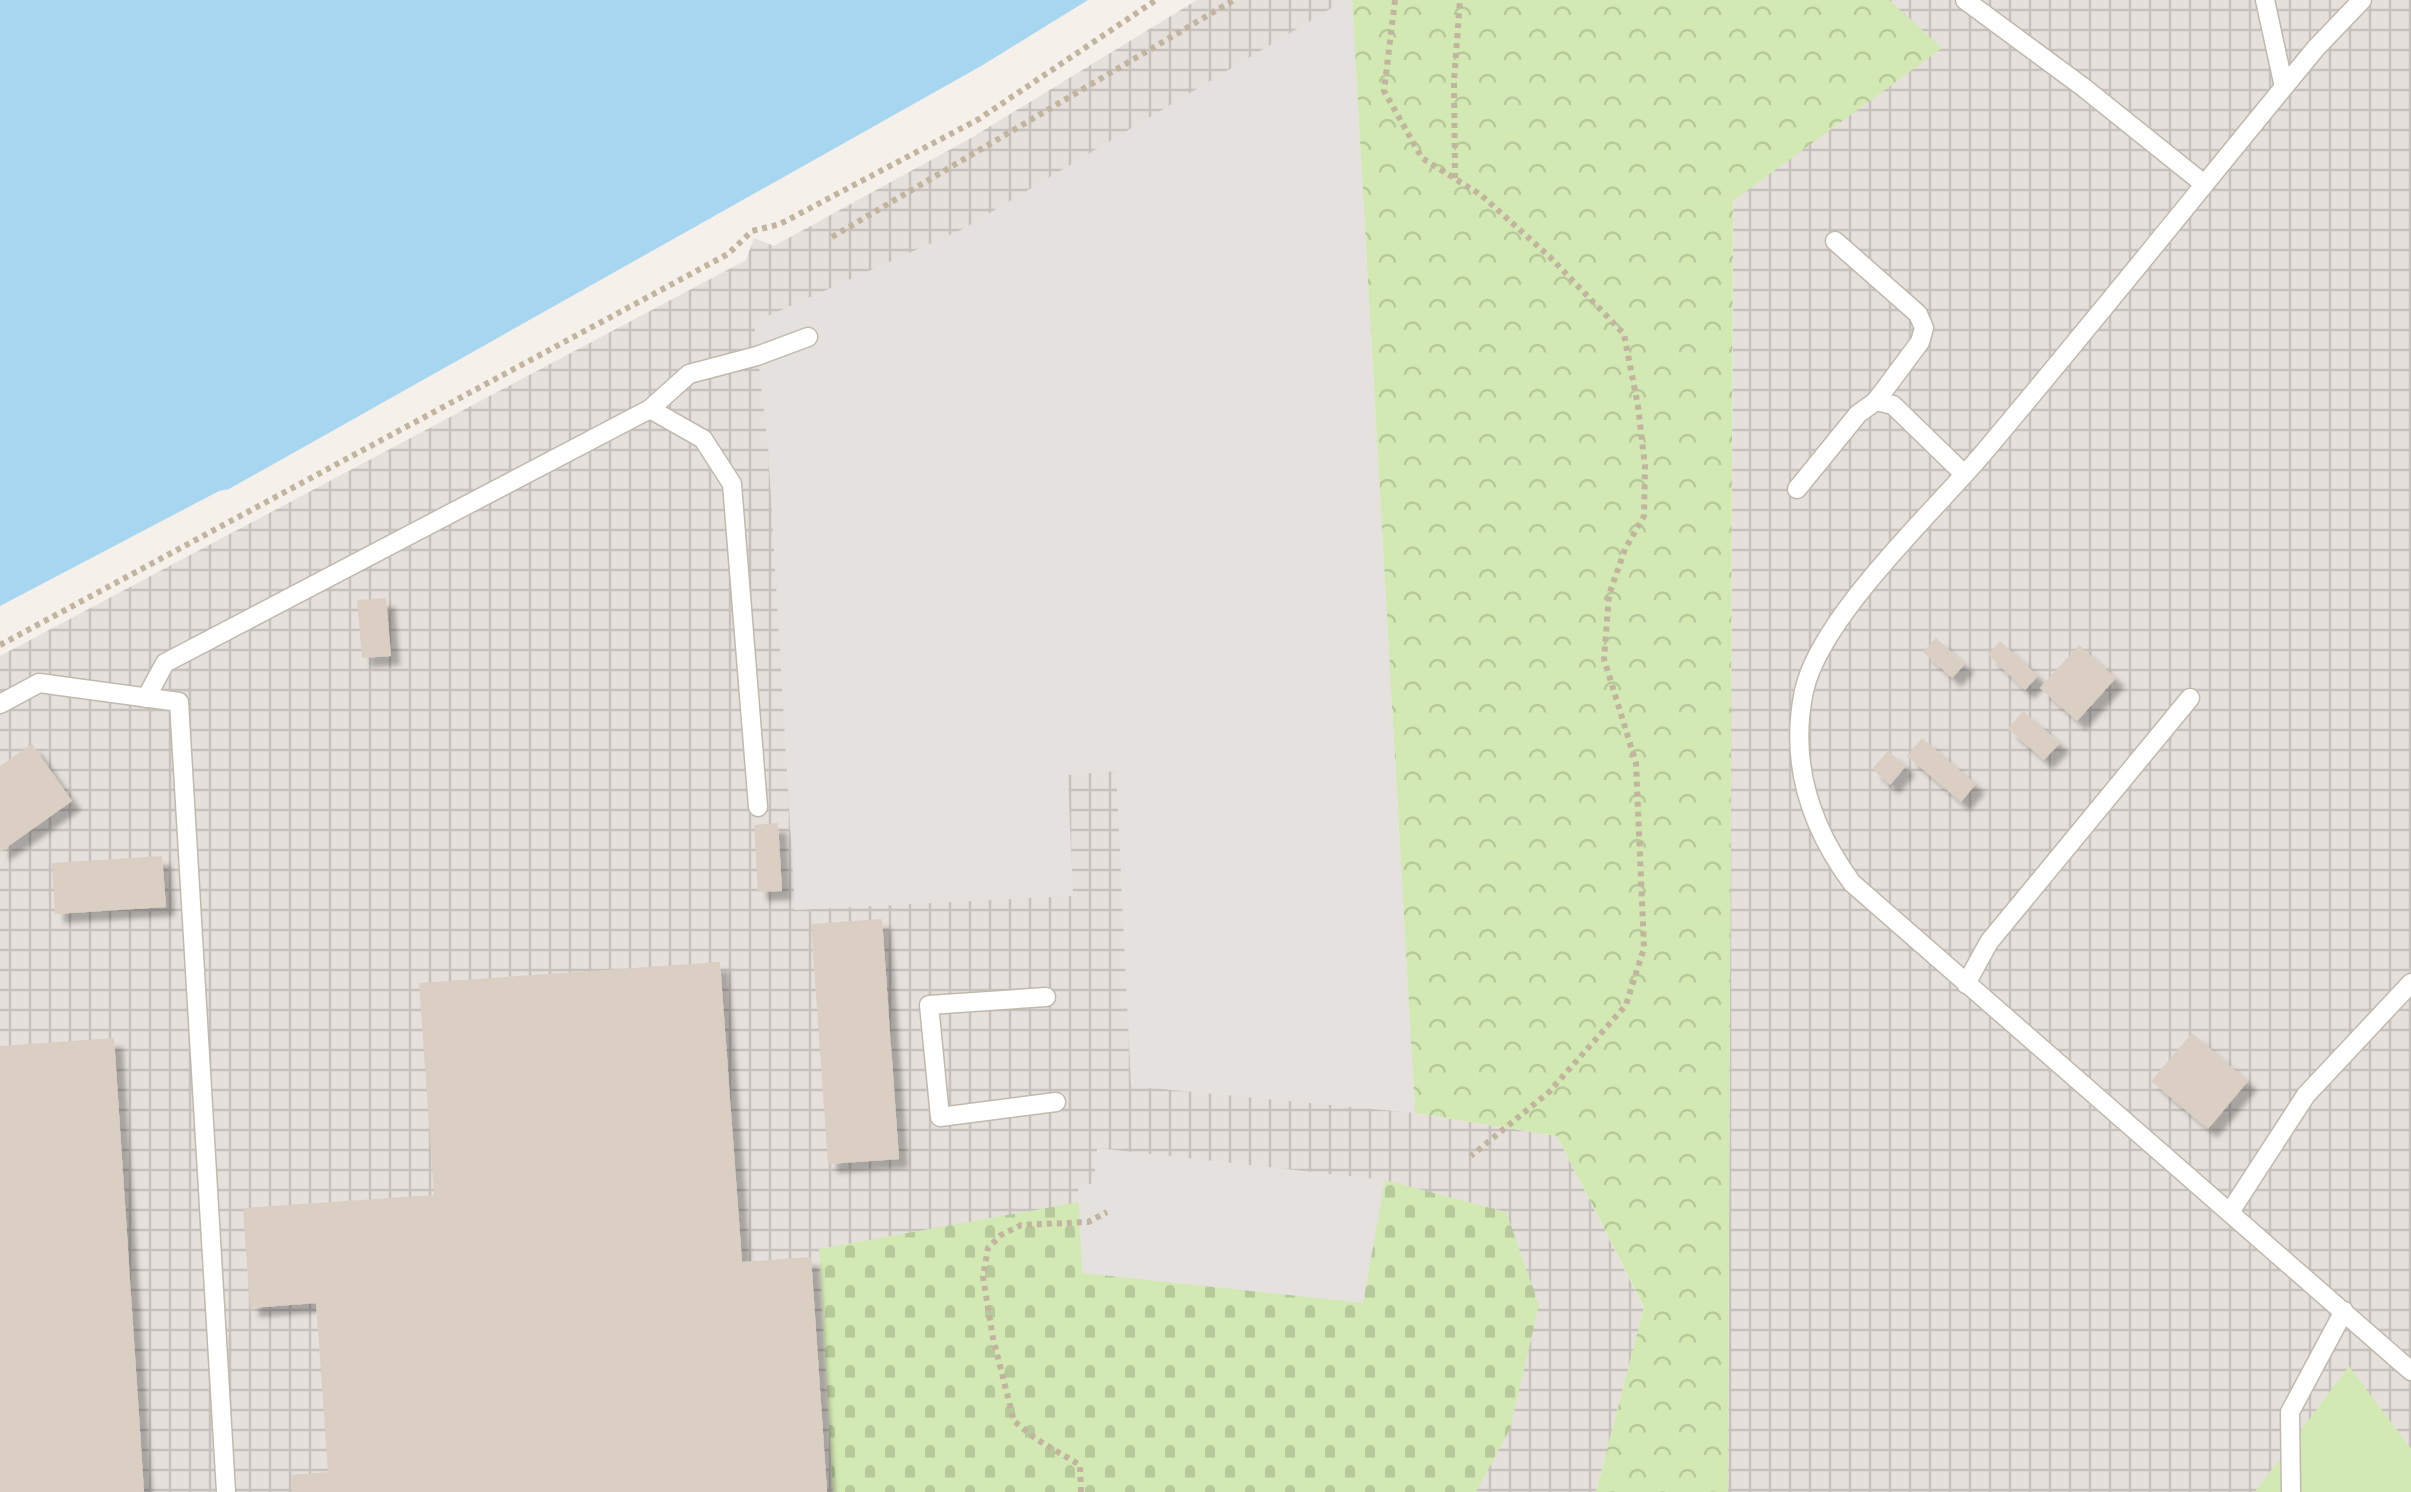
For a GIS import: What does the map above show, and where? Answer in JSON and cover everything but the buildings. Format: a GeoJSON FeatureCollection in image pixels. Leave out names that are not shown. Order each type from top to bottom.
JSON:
{"type":"FeatureCollection","features":[{"type":"Feature","properties":{"kind":"lane"},"geometry":{"type":"LineString","coordinates":[[1965,0],[2083,87],[2204,184]]}},
{"type":"Feature","properties":{"kind":"lane"},"geometry":{"type":"LineString","coordinates":[[2265,0],[2284,87]]}},
{"type":"Feature","properties":{"kind":"lane"},"geometry":{"type":"LineString","coordinates":[[2362,0],[2284,87],[1964,474],[1875,574],[1816,658],[1805,690],[1800,762],[1810,808],[1827,849],[1844,872],[1897,924],[2411,1371]]}},
{"type":"Feature","properties":{"kind":"lane"},"geometry":{"type":"LineString","coordinates":[[1797,489],[1858,414],[1876,401],[1920,342],[1924,328],[1918,314],[1835,241]]}},
{"type":"Feature","properties":{"kind":"lane"},"geometry":{"type":"LineString","coordinates":[[146,698],[164,662],[650,409],[690,374],[808,337]]}},
{"type":"Feature","properties":{"kind":"lane"},"geometry":{"type":"LineString","coordinates":[[1876,401],[1893,405],[1964,474]]}},
{"type":"Feature","properties":{"kind":"lane"},"geometry":{"type":"LineString","coordinates":[[650,409],[704,439],[732,484],[758,807]]}},
{"type":"Feature","properties":{"kind":"lane"},"geometry":{"type":"LineString","coordinates":[[0,704],[38,683],[179,702],[226,1492]]}},
{"type":"Feature","properties":{"kind":"lane"},"geometry":{"type":"LineString","coordinates":[[1966,984],[1990,942],[2190,698]]}},
{"type":"Feature","properties":{"kind":"lane"},"geometry":{"type":"LineString","coordinates":[[2230,1212],[2306,1096],[2411,983]]}},
{"type":"Feature","properties":{"kind":"lane"},"geometry":{"type":"LineString","coordinates":[[1046,997],[929,1005],[940,1116],[1056,1102]]}},
{"type":"Feature","properties":{"kind":"lane"},"geometry":{"type":"LineString","coordinates":[[2290,1492],[2290,1412],[2344,1312]]}},
{"type":"Feature","properties":{"kind":"path"},"geometry":{"type":"LineString","coordinates":[[0,644],[728,254],[752,230],[780,224],[979,119],[1156,0]]}},
{"type":"Feature","properties":{"kind":"path"},"geometry":{"type":"LineString","coordinates":[[832,237],[1234,0]]}},
{"type":"Feature","properties":{"kind":"path"},"geometry":{"type":"LineString","coordinates":[[1395,0],[1384,91],[1422,158],[1480,195],[1550,257],[1624,334],[1645,466],[1644,516],[1625,549],[1609,595],[1604,659],[1636,764],[1644,948],[1626,1006],[1549,1092],[1471,1156]]}},
{"type":"Feature","properties":{"kind":"path"},"geometry":{"type":"LineString","coordinates":[[1455,180],[1454,80],[1460,0]]}},
{"type":"Feature","properties":{"kind":"path"},"geometry":{"type":"LineString","coordinates":[[1080,1492],[1080,1466],[1036,1440],[1014,1421],[993,1338],[983,1277],[988,1248],[1011,1230],[1021,1225],[1088,1222],[1107,1212]]}},
{"type":"Feature","properties":{"kind":"shaded area"},"geometry":{"type":"Polygon","coordinates":[[[1197,0],[1352,0],[1415,1113],[1557,1136],[1644,1308],[1596,1492],[0,1492],[0,656],[746,260],[754,238],[774,246],[971,138],[1197,0]]]}},
{"type":"Feature","properties":{"kind":"shaded area"},"geometry":{"type":"Polygon","coordinates":[[[1345,0],[1352,0],[1415,1113],[1131,1086],[1116,771],[1068,775],[1073,896],[795,910],[768,448],[754,322],[963,229],[1345,0]]]}},
{"type":"Feature","properties":{"kind":"shaded area"},"geometry":{"type":"Polygon","coordinates":[[[1734,0],[2411,0],[2411,1449],[2349,1367],[2255,1492],[1728,1492],[1734,0]]]}},
{"type":"Feature","properties":{"kind":"shaded area"},"geometry":{"type":"Polygon","coordinates":[[[1097,1148],[1385,1180],[1363,1303],[1082,1273],[1078,1184],[1094,1184],[1097,1148]]]}},
{"type":"Feature","properties":{"kind":"green space"},"geometry":{"type":"Polygon","coordinates":[[[1352,0],[1889,0],[1942,48],[1733,201],[1728,1492],[1596,1492],[1644,1307],[1557,1136],[1415,1113],[1352,0]]]}},
{"type":"Feature","properties":{"kind":"green space"},"geometry":{"type":"Polygon","coordinates":[[[1385,1180],[1506,1212],[1539,1305],[1510,1429],[1476,1492],[833,1492],[819,1249],[1079,1202],[1083,1273],[1362,1302],[1385,1180]]]}},
{"type":"Feature","properties":{"kind":"green space"},"geometry":{"type":"Polygon","coordinates":[[[2349,1366],[2411,1449],[2411,1492],[2255,1492],[2349,1366]]]}},
{"type":"Feature","properties":{"kind":"water"},"geometry":{"type":"Polygon","coordinates":[[[0,0],[1088,0],[981,66],[229,489],[0,606],[0,0]]]}}]}
